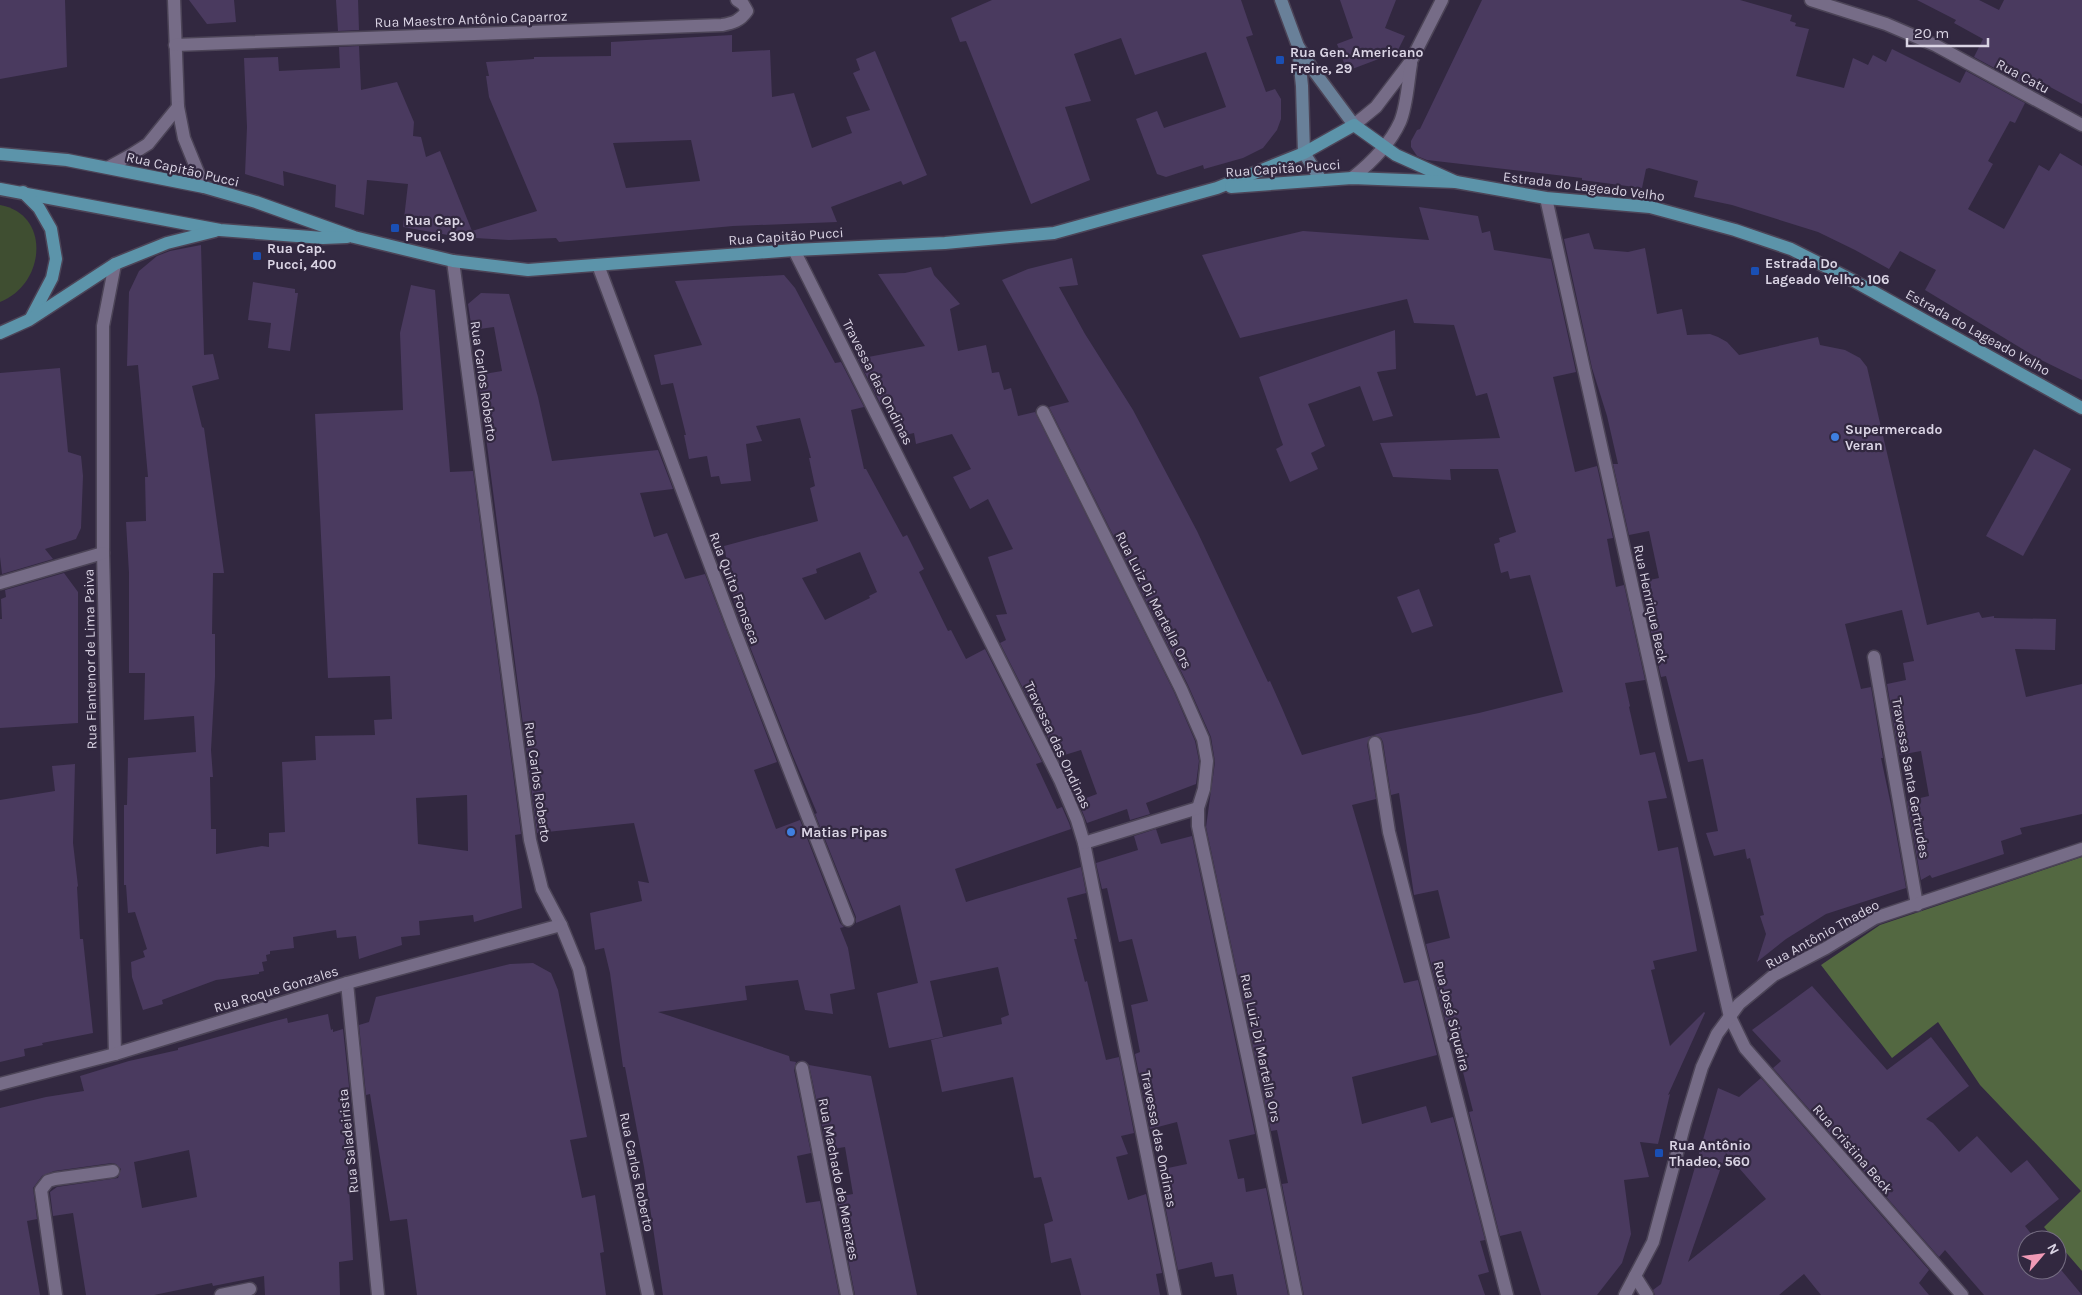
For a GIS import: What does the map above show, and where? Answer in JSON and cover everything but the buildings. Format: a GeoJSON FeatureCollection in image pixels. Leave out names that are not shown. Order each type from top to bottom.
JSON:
{"type":"FeatureCollection","features":[{"type":"Feature","properties":{"kind":"main road"},"geometry":{"type":"LineString","coordinates":[[1280,0],[1298,46],[1311,67],[1354,125],[1384,147]]}},
{"type":"Feature","properties":{"kind":"main road"},"geometry":{"type":"LineString","coordinates":[[1298,46],[1302,86],[1304,153],[1321,180]]}},
{"type":"Feature","properties":{"kind":"main road","name":"Rua Capitão Pucci"},"geometry":{"type":"LineString","coordinates":[[0,154],[67,160],[204,187],[256,202],[354,237],[453,261],[528,270],[794,250],[945,243],[1054,233],[1216,188],[1304,153],[1354,125]]}},
{"type":"Feature","properties":{"kind":"main road","name":"Estrada do Lageado Velho"},"geometry":{"type":"LineString","coordinates":[[1384,147],[1413,164],[1456,182]]}},
{"type":"Feature","properties":{"kind":"main road","name":"Rua Capitão Pucci"},"geometry":{"type":"LineString","coordinates":[[1216,188],[1352,178]]}},
{"type":"Feature","properties":{"kind":"main road","name":"Estrada do Lageado Velho"},"geometry":{"type":"LineString","coordinates":[[1352,178],[1456,182],[1546,198],[1650,207],[1735,230],[1790,249],[1863,286],[2082,408]]}},
{"type":"Feature","properties":{"kind":"main road"},"geometry":{"type":"LineString","coordinates":[[0,188],[220,230]]}},
{"type":"Feature","properties":{"kind":"main road"},"geometry":{"type":"LineString","coordinates":[[22,191],[39,208],[51,229],[56,259],[52,278],[30,320]]}},
{"type":"Feature","properties":{"kind":"main road"},"geometry":{"type":"LineString","coordinates":[[0,333],[30,320],[115,264],[167,243],[220,230]]}},
{"type":"Feature","properties":{"kind":"main road","name":"Rua Capitão Pucci"},"geometry":{"type":"LineString","coordinates":[[220,230],[323,238],[354,237]]}},
{"type":"Feature","properties":{"kind":"street"},"geometry":{"type":"LineString","coordinates":[[174,0],[178,107],[184,138],[204,187]]}},
{"type":"Feature","properties":{"kind":"street","name":"Rua Maestro Antônio Caparroz"},"geometry":{"type":"LineString","coordinates":[[176,45],[722,25],[743,18],[747,12],[743,4],[737,0]]}},
{"type":"Feature","properties":{"kind":"street"},"geometry":{"type":"LineString","coordinates":[[1354,125],[1376,107],[1412,61],[1442,0]]}},
{"type":"Feature","properties":{"kind":"street","name":"Rua Catu"},"geometry":{"type":"LineString","coordinates":[[1811,0],[1886,24],[1935,45],[2082,125]]}},
{"type":"Feature","properties":{"kind":"street"},"geometry":{"type":"LineString","coordinates":[[1352,178],[1366,167],[1390,141],[1401,120],[1412,61]]}},
{"type":"Feature","properties":{"kind":"street"},"geometry":{"type":"LineString","coordinates":[[108,167],[148,144],[178,107]]}},
{"type":"Feature","properties":{"kind":"street","name":"Rua Henrique Beck"},"geometry":{"type":"LineString","coordinates":[[1546,198],[1730,1016]]}},
{"type":"Feature","properties":{"kind":"street","name":"Travessa das Ondinas"},"geometry":{"type":"LineString","coordinates":[[794,250],[1060,780],[1077,820],[1084,843],[1175,1295]]}},
{"type":"Feature","properties":{"kind":"street","name":"Rua Carlos Roberto"},"geometry":{"type":"LineString","coordinates":[[453,261],[530,840],[542,889],[561,925],[579,969],[648,1295]]}},
{"type":"Feature","properties":{"kind":"street","name":"Rua Flantenor de Lima Paiva"},"geometry":{"type":"LineString","coordinates":[[115,264],[103,326],[103,553],[115,1054]]}},
{"type":"Feature","properties":{"kind":"street","name":"Rua Quito Fonseca"},"geometry":{"type":"LineString","coordinates":[[598,265],[733,626],[848,920]]}},
{"type":"Feature","properties":{"kind":"street","name":"Rua Luiz Di Martella Ors"},"geometry":{"type":"LineString","coordinates":[[1043,412],[1182,689],[1203,739],[1207,761],[1204,789],[1198,808],[1198,826],[1296,1295]]}},
{"type":"Feature","properties":{"kind":"street"},"geometry":{"type":"LineString","coordinates":[[0,583],[103,553]]}},
{"type":"Feature","properties":{"kind":"street","name":"Travessa Santa Gertrudes"},"geometry":{"type":"LineString","coordinates":[[1874,657],[1917,905]]}},
{"type":"Feature","properties":{"kind":"street","name":"Rua José Siqueira"},"geometry":{"type":"LineString","coordinates":[[1375,743],[1389,832],[1507,1295]]}},
{"type":"Feature","properties":{"kind":"street"},"geometry":{"type":"LineString","coordinates":[[1084,843],[1198,808]]}},
{"type":"Feature","properties":{"kind":"street","name":"Rua Antônio Thadeo"},"geometry":{"type":"LineString","coordinates":[[1625,1295],[1653,1242],[1702,1067],[1717,1034],[1739,1004],[1774,975],[1826,948],[1875,918],[2082,849]]}},
{"type":"Feature","properties":{"kind":"street","name":"Rua Roque Gonzales"},"geometry":{"type":"LineString","coordinates":[[0,1084],[115,1054],[347,983],[561,925]]}},
{"type":"Feature","properties":{"kind":"street","name":"Rua Saladeirista"},"geometry":{"type":"LineString","coordinates":[[347,983],[378,1295]]}},
{"type":"Feature","properties":{"kind":"street","name":"Rua Cristina Beck"},"geometry":{"type":"LineString","coordinates":[[1730,1016],[1745,1048],[1962,1295]]}},
{"type":"Feature","properties":{"kind":"street","name":"Rua Machado de Menezes"},"geometry":{"type":"LineString","coordinates":[[802,1068],[847,1295]]}},
{"type":"Feature","properties":{"kind":"street"},"geometry":{"type":"LineString","coordinates":[[56,1295],[41,1190],[48,1181],[55,1178],[114,1170]]}},
{"type":"Feature","properties":{"kind":"street"},"geometry":{"type":"LineString","coordinates":[[1635,1276],[1648,1295]]}},
{"type":"Feature","properties":{"kind":"street"},"geometry":{"type":"LineString","coordinates":[[221,1295],[250,1289]]}},
{"type":"Feature","properties":{"kind":"green space"},"geometry":{"type":"Polygon","coordinates":[[[0,205],[17,211],[28,221],[35,235],[36,250],[34,266],[27,281],[15,293],[0,302],[0,205]]]}},
{"type":"Feature","properties":{"kind":"green space"},"geometry":{"type":"Polygon","coordinates":[[[2082,857],[2082,1271],[2067,1254],[2067,1230],[2047,1230],[2044,1227],[2081,1191],[1980,1085],[1938,1022],[1892,1058],[1821,965],[1880,925],[2082,857]]]}},
{"type":"Feature","properties":{"kind":"place","name":"Rua Gen. Americano Freire, 29"},"geometry":{"type":"Point","coordinates":[1280,60]}},
{"type":"Feature","properties":{"kind":"place","name":"Rua Cap. Pucci, 309"},"geometry":{"type":"Point","coordinates":[395,228]}},
{"type":"Feature","properties":{"kind":"place","name":"Rua Cap. Pucci, 400"},"geometry":{"type":"Point","coordinates":[257,256]}},
{"type":"Feature","properties":{"kind":"place","name":"Estrada Do Lageado Velho, 106"},"geometry":{"type":"Point","coordinates":[1755,271]}},
{"type":"Feature","properties":{"kind":"place","name":"Supermercado Veran"},"geometry":{"type":"Point","coordinates":[1835,437]}},
{"type":"Feature","properties":{"kind":"place","name":"Matias Pipas"},"geometry":{"type":"Point","coordinates":[791,832]}},
{"type":"Feature","properties":{"kind":"place","name":"Rua Antônio Thadeo, 560"},"geometry":{"type":"Point","coordinates":[1659,1153]}}]}
